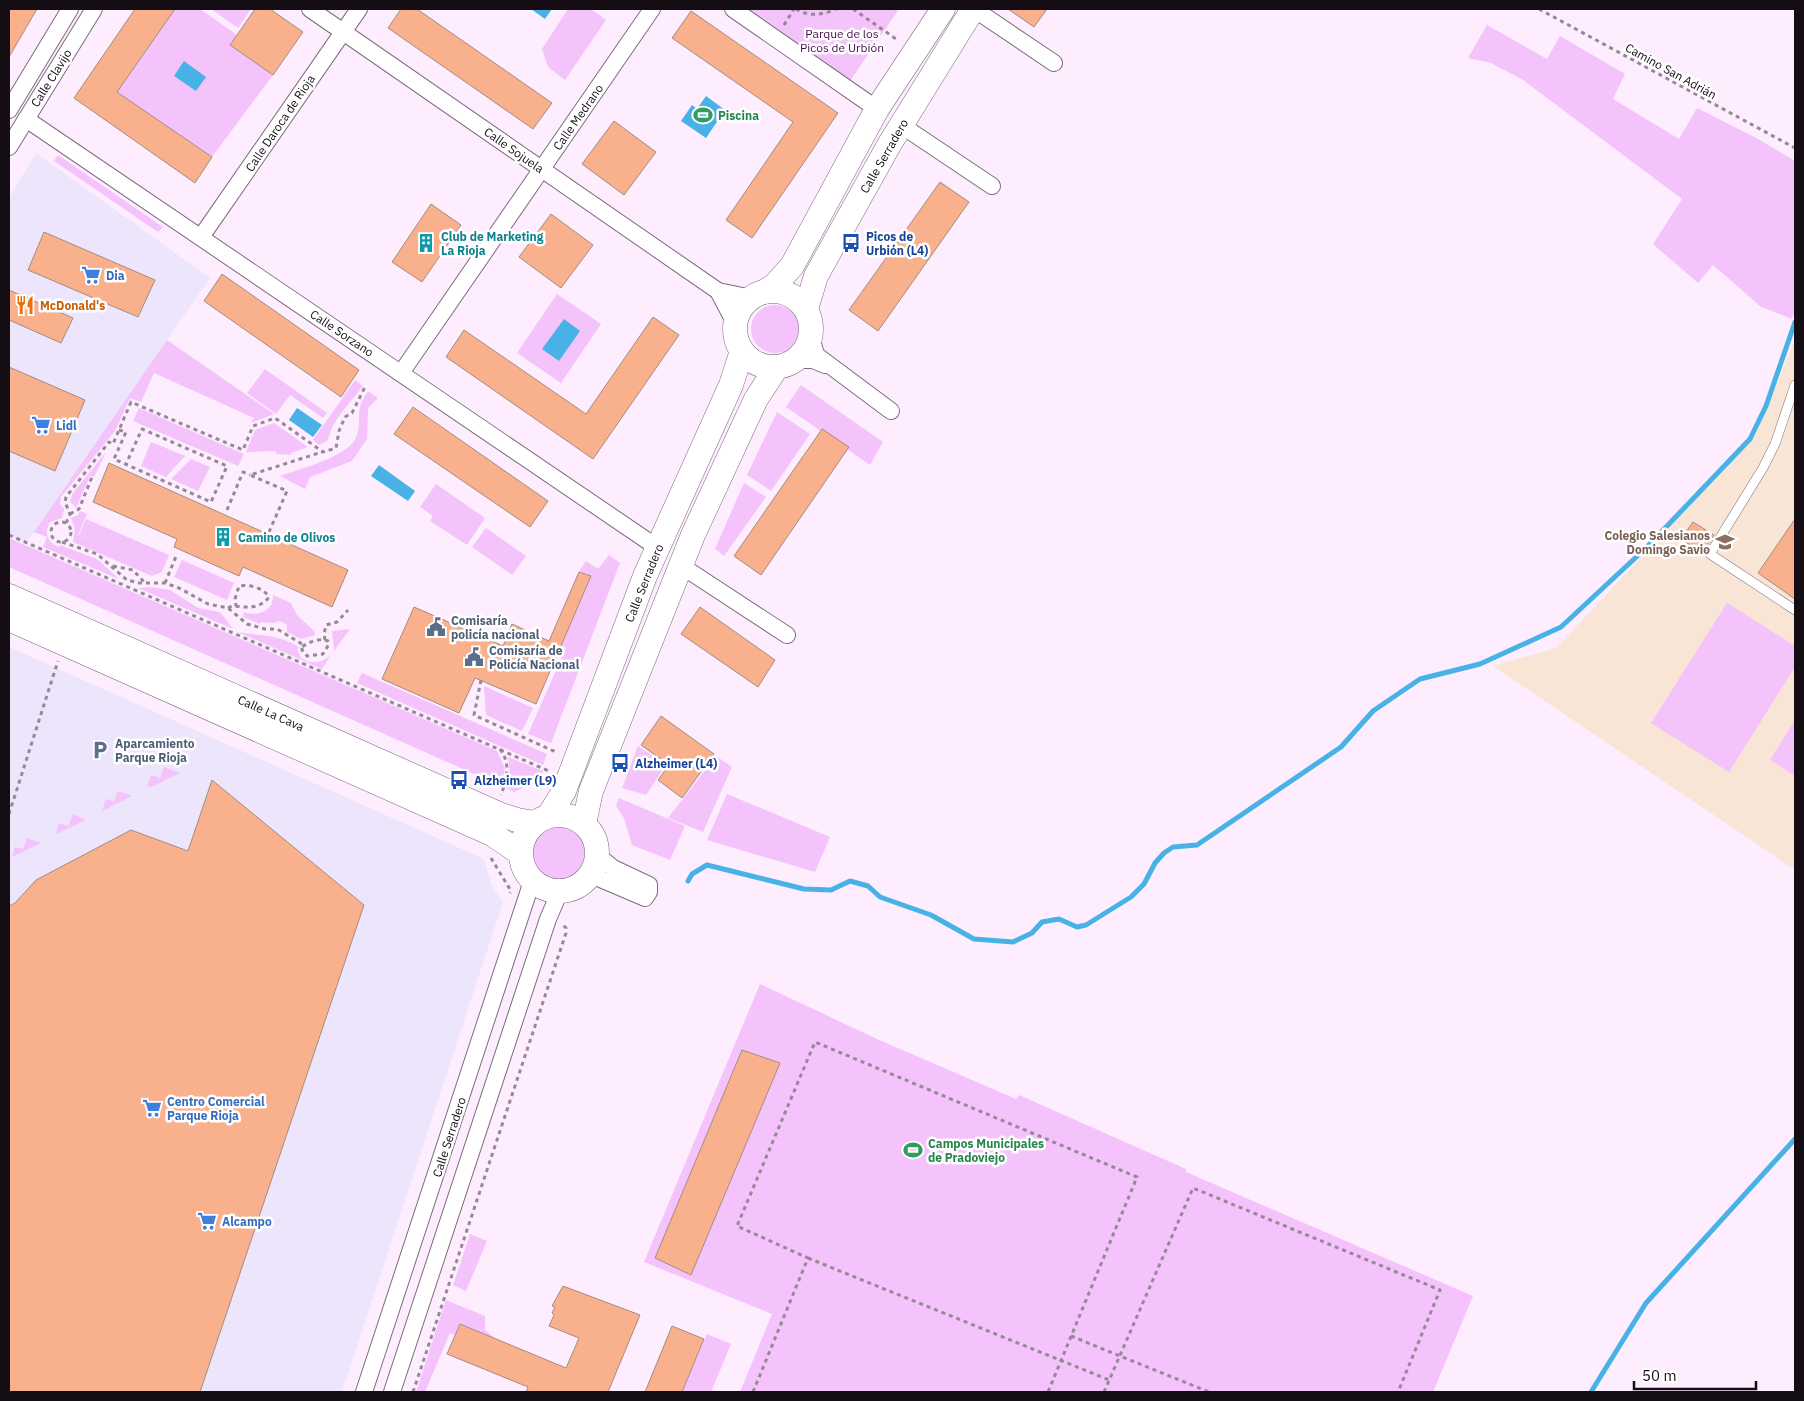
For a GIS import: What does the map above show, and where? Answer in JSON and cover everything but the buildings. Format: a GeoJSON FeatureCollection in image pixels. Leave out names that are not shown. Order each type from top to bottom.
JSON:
{"type":"FeatureCollection","features":[{"type":"Feature","properties":{"kind":"main road"},"geometry":{"type":"LineString","coordinates":[[786,364],[758,364],[742,351],[738,343],[736,325],[744,305],[775,285],[792,266],[877,109],[943,9]]}},
{"type":"Feature","properties":{"kind":"main road","name":"Calle Serradero"},"geometry":{"type":"LineString","coordinates":[[806,309],[816,276],[901,125],[974,9]]}},
{"type":"Feature","properties":{"kind":"main road"},"geometry":{"type":"LineString","coordinates":[[584,824],[591,791],[680,566],[756,399],[786,364],[803,354],[811,336],[812,327],[806,309],[798,300],[788,294],[776,291],[758,295]]}},
{"type":"Feature","properties":{"kind":"main road","name":"Calle Serradero"},"geometry":{"type":"LineString","coordinates":[[542,819],[557,773],[731,385],[742,351]]}},
{"type":"Feature","properties":{"kind":"main road","name":"Calle La Cava"},"geometry":{"type":"LineString","coordinates":[[9,596],[486,808],[517,820],[542,819]]}},
{"type":"Feature","properties":{"kind":"main road","name":"Calle La Cava"},"geometry":{"type":"LineString","coordinates":[[9,619],[492,834],[520,853]]}},
{"type":"Feature","properties":{"kind":"main road"},"geometry":{"type":"LineString","coordinates":[[568,815],[584,824],[596,843],[597,855],[594,867],[588,878],[575,888],[560,892],[545,889],[532,881],[524,868],[520,853],[524,836],[542,819],[568,815]]}},
{"type":"Feature","properties":{"kind":"street","name":"Calle Clavijo"},"geometry":{"type":"LineString","coordinates":[[11,102],[70,9]]}},
{"type":"Feature","properties":{"kind":"street","name":"Calle Clavijo"},"geometry":{"type":"LineString","coordinates":[[9,147],[94,9]]}},
{"type":"Feature","properties":{"kind":"street","name":"Calle Sojuela"},"geometry":{"type":"LineString","coordinates":[[310,9],[718,290],[758,295]]}},
{"type":"Feature","properties":{"kind":"street","name":"Calle Daroca de Rioja"},"geometry":{"type":"LineString","coordinates":[[201,237],[359,9]]}},
{"type":"Feature","properties":{"kind":"street","name":"Calle Medrano"},"geometry":{"type":"LineString","coordinates":[[401,373],[652,9]]}},
{"type":"Feature","properties":{"kind":"street"},"geometry":{"type":"LineString","coordinates":[[734,9],[877,109]]}},
{"type":"Feature","properties":{"kind":"street"},"geometry":{"type":"LineString","coordinates":[[974,9],[1054,63]]}},
{"type":"Feature","properties":{"kind":"street","name":"Calle Sorzano"},"geometry":{"type":"LineString","coordinates":[[26,119],[658,548]]}},
{"type":"Feature","properties":{"kind":"street"},"geometry":{"type":"LineString","coordinates":[[901,125],[992,186]]}},
{"type":"Feature","properties":{"kind":"street","name":"Calle Sojuela"},"geometry":{"type":"LineString","coordinates":[[718,290],[736,325]]}},
{"type":"Feature","properties":{"kind":"street"},"geometry":{"type":"LineString","coordinates":[[811,336],[816,355],[891,411]]}},
{"type":"Feature","properties":{"kind":"street"},"geometry":{"type":"LineString","coordinates":[[786,364],[813,360],[836,371]]}},
{"type":"Feature","properties":{"kind":"street"},"geometry":{"type":"LineString","coordinates":[[680,566],[787,635]]}},
{"type":"Feature","properties":{"kind":"street"},"geometry":{"type":"LineString","coordinates":[[588,878],[598,878],[645,898],[651,888],[649,885],[613,868],[597,855]]}},
{"type":"Feature","properties":{"kind":"street","name":"Calle Serradero"},"geometry":{"type":"LineString","coordinates":[[364,1392],[532,881]]}},
{"type":"Feature","properties":{"kind":"street"},"geometry":{"type":"LineString","coordinates":[[392,1392],[548,919],[560,892]]}},
{"type":"Feature","properties":{"kind":"lane"},"geometry":{"type":"LineString","coordinates":[[1795,385],[1771,452],[1710,554],[1795,610]]}},
{"type":"Feature","properties":{"kind":"path"},"geometry":{"type":"LineString","coordinates":[[796,9],[814,15],[826,14],[836,9]]}},
{"type":"Feature","properties":{"kind":"path"},"geometry":{"type":"LineString","coordinates":[[853,9],[915,52]]}},
{"type":"Feature","properties":{"kind":"path","name":"Camino San Adrián"},"geometry":{"type":"LineString","coordinates":[[1539,9],[1795,148]]}},
{"type":"Feature","properties":{"kind":"path"},"geometry":{"type":"LineString","coordinates":[[250,475],[336,448],[344,417],[352,413],[365,387]]}},
{"type":"Feature","properties":{"kind":"path"},"geometry":{"type":"LineString","coordinates":[[66,524],[69,515],[65,502],[66,497],[109,442],[113,444],[131,402],[243,450],[253,426],[275,418],[323,452]]}},
{"type":"Feature","properties":{"kind":"path"},"geometry":{"type":"LineString","coordinates":[[119,430],[126,432],[114,459],[211,502],[227,466],[142,429],[126,464]]}},
{"type":"Feature","properties":{"kind":"path"},"geometry":{"type":"LineString","coordinates":[[227,510],[243,472],[287,491],[269,532]]}},
{"type":"Feature","properties":{"kind":"path"},"geometry":{"type":"LineString","coordinates":[[69,515],[79,509],[92,478]]}},
{"type":"Feature","properties":{"kind":"path"},"geometry":{"type":"LineString","coordinates":[[62,542],[68,539],[71,534],[70,528],[66,524],[57,524],[52,532],[54,538],[62,542],[97,554],[112,566],[120,576],[127,580],[145,584],[165,583],[208,604],[228,608],[257,606],[263,604],[269,597],[266,593],[246,584],[239,586],[234,599],[236,606]]}},
{"type":"Feature","properties":{"kind":"path"},"geometry":{"type":"LineString","coordinates":[[9,535],[557,773]]}},
{"type":"Feature","properties":{"kind":"path"},"geometry":{"type":"LineString","coordinates":[[165,583],[177,554]]}},
{"type":"Feature","properties":{"kind":"path"},"geometry":{"type":"LineString","coordinates":[[112,566],[133,570],[145,584]]}},
{"type":"Feature","properties":{"kind":"path"},"geometry":{"type":"LineString","coordinates":[[228,608],[247,624],[265,630],[277,629],[302,644],[302,650],[308,656],[324,654],[329,648],[324,634],[326,626],[337,622],[348,610]]}},
{"type":"Feature","properties":{"kind":"path"},"geometry":{"type":"LineString","coordinates":[[302,647],[310,642],[325,640]]}},
{"type":"Feature","properties":{"kind":"path"},"geometry":{"type":"LineString","coordinates":[[9,814],[58,662],[57,641]]}},
{"type":"Feature","properties":{"kind":"path"},"geometry":{"type":"LineString","coordinates":[[481,680],[474,715],[558,751],[556,758]]}},
{"type":"Feature","properties":{"kind":"path"},"geometry":{"type":"LineString","coordinates":[[413,1392],[566,933],[566,928],[562,924]]}},
{"type":"Feature","properties":{"kind":"path"},"geometry":{"type":"LineString","coordinates":[[1048,1392],[1061,1361],[1071,1336],[1137,1177],[815,1042],[737,1226],[808,1258],[1061,1361],[1109,1380]]}},
{"type":"Feature","properties":{"kind":"path"},"geometry":{"type":"LineString","coordinates":[[1104,1392],[1193,1188],[1440,1290],[1398,1392]]}},
{"type":"Feature","properties":{"kind":"path"},"geometry":{"type":"LineString","coordinates":[[753,1392],[808,1258]]}},
{"type":"Feature","properties":{"kind":"path"},"geometry":{"type":"LineString","coordinates":[[1071,1336],[1209,1392]]}},
{"type":"Feature","properties":{"kind":"shaded area"},"geometry":{"type":"Polygon","coordinates":[[[36,153],[210,278],[26,543],[9,535],[9,198],[36,153]]]}},
{"type":"Feature","properties":{"kind":"shaded area","name":"Colegio Salesianos Domingo Savio"},"geometry":{"type":"Polygon","coordinates":[[[1795,340],[1795,870],[1493,666],[1556,648],[1755,436],[1795,340]]]}},
{"type":"Feature","properties":{"kind":"shaded area"},"geometry":{"type":"Polygon","coordinates":[[[9,647],[484,859],[492,887],[503,902],[342,1392],[9,1392],[9,647]]]}},
{"type":"Feature","properties":{"kind":"green space"},"geometry":{"type":"Polygon","coordinates":[[[175,9],[200,9],[237,35],[230,45],[273,75],[212,157],[117,92],[175,9]]]}},
{"type":"Feature","properties":{"kind":"green space"},"geometry":{"type":"Polygon","coordinates":[[[211,9],[251,9],[238,28],[211,9]]]}},
{"type":"Feature","properties":{"kind":"green space"},"geometry":{"type":"Polygon","coordinates":[[[568,9],[591,9],[606,20],[565,80],[548,67],[542,49],[568,9]]]}},
{"type":"Feature","properties":{"kind":"green space","name":"Parque de los Picos de Urbión"},"geometry":{"type":"Polygon","coordinates":[[[745,9],[899,9],[850,81],[745,9]]]}},
{"type":"Feature","properties":{"kind":"green space"},"geometry":{"type":"Polygon","coordinates":[[[1487,25],[1547,59],[1560,36],[1625,74],[1613,99],[1679,139],[1697,108],[1760,140],[1795,161],[1795,310],[1792,319],[1761,307],[1713,265],[1698,283],[1653,244],[1682,199],[1523,80],[1491,63],[1468,58],[1487,25]]]}},
{"type":"Feature","properties":{"kind":"green space"},"geometry":{"type":"Polygon","coordinates":[[[58,155],[163,227],[158,232],[54,161],[58,155]]]}},
{"type":"Feature","properties":{"kind":"green space"},"geometry":{"type":"Polygon","coordinates":[[[557,294],[601,324],[561,383],[517,353],[557,294]]]}},
{"type":"Feature","properties":{"kind":"green space"},"geometry":{"type":"Polygon","coordinates":[[[775,305],[784,307],[792,312],[797,320],[799,329],[797,338],[792,346],[784,351],[775,353],[766,351],[758,346],[753,338],[751,329],[753,320],[758,312],[766,307],[775,305]]]}},
{"type":"Feature","properties":{"kind":"green space"},"geometry":{"type":"Polygon","coordinates":[[[167,340],[274,414],[251,423],[254,418],[154,373],[141,402],[130,398],[115,431],[61,497],[60,504],[64,509],[62,518],[50,522],[47,530],[49,540],[52,543],[97,559],[119,579],[43,547],[47,537],[34,532],[167,340]]]}},
{"type":"Feature","properties":{"kind":"green space"},"geometry":{"type":"Polygon","coordinates":[[[265,369],[327,413],[323,418],[290,395],[276,414],[247,393],[265,369]]]}},
{"type":"Feature","properties":{"kind":"green space"},"geometry":{"type":"Polygon","coordinates":[[[355,380],[363,386],[338,418],[328,440],[319,445],[313,440],[355,380]]]}},
{"type":"Feature","properties":{"kind":"green space"},"geometry":{"type":"Polygon","coordinates":[[[801,385],[883,442],[870,465],[786,407],[801,385]]]}},
{"type":"Feature","properties":{"kind":"green space"},"geometry":{"type":"Polygon","coordinates":[[[368,391],[378,398],[368,408],[367,439],[352,461],[310,477],[305,489],[280,476],[324,461],[353,443],[359,428],[361,404],[368,391]]]}},
{"type":"Feature","properties":{"kind":"green space"},"geometry":{"type":"Polygon","coordinates":[[[139,408],[244,454],[238,466],[133,421],[139,408]]]}},
{"type":"Feature","properties":{"kind":"green space"},"geometry":{"type":"Polygon","coordinates":[[[777,412],[810,434],[771,491],[747,475],[777,412]]]}},
{"type":"Feature","properties":{"kind":"green space"},"geometry":{"type":"Polygon","coordinates":[[[274,423],[308,447],[291,453],[291,455],[277,454],[275,451],[246,452],[255,430],[274,423]]]}},
{"type":"Feature","properties":{"kind":"green space"},"geometry":{"type":"Polygon","coordinates":[[[151,442],[185,456],[166,477],[141,466],[151,442]]]}},
{"type":"Feature","properties":{"kind":"green space"},"geometry":{"type":"Polygon","coordinates":[[[106,452],[94,477],[90,476],[76,508],[70,501],[73,493],[106,452]]]}},
{"type":"Feature","properties":{"kind":"green space"},"geometry":{"type":"Polygon","coordinates":[[[191,459],[210,467],[198,491],[171,479],[191,459]]]}},
{"type":"Feature","properties":{"kind":"green space"},"geometry":{"type":"Polygon","coordinates":[[[744,483],[766,497],[724,556],[715,549],[744,483]]]}},
{"type":"Feature","properties":{"kind":"green space"},"geometry":{"type":"Polygon","coordinates":[[[436,484],[485,518],[467,545],[430,521],[433,516],[420,507],[436,484]]]}},
{"type":"Feature","properties":{"kind":"green space"},"geometry":{"type":"Polygon","coordinates":[[[80,511],[87,514],[78,535],[98,543],[79,535],[86,519],[169,555],[162,572],[152,576],[73,542],[75,529],[71,518],[78,515],[80,511]]]}},
{"type":"Feature","properties":{"kind":"green space"},"geometry":{"type":"Polygon","coordinates":[[[486,528],[526,556],[512,575],[472,547],[486,528]]]}},
{"type":"Feature","properties":{"kind":"green space"},"geometry":{"type":"Polygon","coordinates":[[[9,538],[497,751],[505,768],[501,786],[9,567],[9,538]]]}},
{"type":"Feature","properties":{"kind":"green space"},"geometry":{"type":"Polygon","coordinates":[[[609,555],[620,563],[551,743],[528,734],[566,648],[561,645],[591,576],[579,571],[586,561],[598,569],[609,555]]]}},
{"type":"Feature","properties":{"kind":"green space"},"geometry":{"type":"Polygon","coordinates":[[[182,560],[234,583],[227,600],[174,577],[182,560]]]}},
{"type":"Feature","properties":{"kind":"green space"},"geometry":{"type":"Polygon","coordinates":[[[150,587],[170,590],[198,608],[220,612],[233,629],[138,588],[150,587]]]}},
{"type":"Feature","properties":{"kind":"green space"},"geometry":{"type":"Polygon","coordinates":[[[273,595],[291,603],[297,615],[314,631],[315,635],[301,639],[287,632],[287,625],[280,621],[273,623],[260,622],[260,624],[243,617],[244,612],[254,614],[263,612],[271,606],[273,595]]]}},
{"type":"Feature","properties":{"kind":"green space"},"geometry":{"type":"Polygon","coordinates":[[[1727,603],[1795,646],[1795,667],[1729,772],[1651,723],[1727,603]]]}},
{"type":"Feature","properties":{"kind":"green space"},"geometry":{"type":"Polygon","coordinates":[[[350,629],[334,651],[332,631],[350,629]]]}},
{"type":"Feature","properties":{"kind":"green space"},"geometry":{"type":"Polygon","coordinates":[[[238,632],[269,636],[292,643],[299,647],[297,649],[301,658],[308,662],[320,661],[331,655],[322,669],[238,632]]]}},
{"type":"Feature","properties":{"kind":"green space"},"geometry":{"type":"Polygon","coordinates":[[[362,673],[547,754],[543,765],[357,683],[362,673]]]}},
{"type":"Feature","properties":{"kind":"green space"},"geometry":{"type":"Polygon","coordinates":[[[484,686],[533,708],[522,731],[486,715],[484,686]]]}},
{"type":"Feature","properties":{"kind":"green space"},"geometry":{"type":"Polygon","coordinates":[[[1795,720],[1795,776],[1770,760],[1795,720]]]}},
{"type":"Feature","properties":{"kind":"green space"},"geometry":{"type":"Polygon","coordinates":[[[638,746],[666,765],[646,795],[622,788],[638,746]]]}},
{"type":"Feature","properties":{"kind":"green space"},"geometry":{"type":"Polygon","coordinates":[[[716,756],[732,767],[703,832],[668,818],[716,756]]]}},
{"type":"Feature","properties":{"kind":"green space"},"geometry":{"type":"Polygon","coordinates":[[[508,757],[543,771],[539,780],[514,792],[506,788],[510,772],[508,757]]]}},
{"type":"Feature","properties":{"kind":"green space"},"geometry":{"type":"Polygon","coordinates":[[[164,767],[180,773],[151,787],[147,786],[151,775],[160,778],[164,767]]]}},
{"type":"Feature","properties":{"kind":"green space"},"geometry":{"type":"Polygon","coordinates":[[[118,791],[132,796],[102,811],[106,799],[114,801],[118,791]]]}},
{"type":"Feature","properties":{"kind":"green space"},"geometry":{"type":"Polygon","coordinates":[[[727,794],[830,837],[815,872],[707,840],[727,794]]]}},
{"type":"Feature","properties":{"kind":"green space"},"geometry":{"type":"Polygon","coordinates":[[[619,798],[685,826],[670,860],[632,845],[624,818],[616,806],[619,798]]]}},
{"type":"Feature","properties":{"kind":"green space"},"geometry":{"type":"Polygon","coordinates":[[[73,814],[86,820],[56,834],[59,823],[68,826],[73,814]]]}},
{"type":"Feature","properties":{"kind":"green space"},"geometry":{"type":"Polygon","coordinates":[[[554,827],[564,827],[578,834],[585,848],[585,858],[578,872],[564,879],[554,879],[544,875],[537,868],[533,858],[533,848],[537,838],[544,831],[554,827]]]}},
{"type":"Feature","properties":{"kind":"green space"},"geometry":{"type":"Polygon","coordinates":[[[27,838],[41,843],[12,857],[15,847],[23,849],[27,838]]]}},
{"type":"Feature","properties":{"kind":"green space","name":"Campos Municipales de Pradoviejo"},"geometry":{"type":"Polygon","coordinates":[[[760,984],[877,1039],[1016,1099],[1019,1095],[1186,1169],[1186,1172],[1473,1296],[1433,1392],[740,1392],[772,1314],[644,1262],[760,984]]]}},
{"type":"Feature","properties":{"kind":"green space"},"geometry":{"type":"Polygon","coordinates":[[[470,1234],[487,1241],[466,1291],[453,1285],[470,1234]]]}},
{"type":"Feature","properties":{"kind":"green space"},"geometry":{"type":"Polygon","coordinates":[[[446,1300],[485,1316],[485,1330],[496,1339],[460,1324],[455,1335],[450,1333],[425,1392],[416,1392],[446,1300]]]}},
{"type":"Feature","properties":{"kind":"green space"},"geometry":{"type":"Polygon","coordinates":[[[707,1334],[731,1344],[711,1392],[682,1392],[707,1334]]]}},
{"type":"Feature","properties":{"kind":"water"},"geometry":{"type":"Polygon","coordinates":[[[531,9],[552,9],[545,19],[531,9]]]}},
{"type":"Feature","properties":{"kind":"water"},"geometry":{"type":"Polygon","coordinates":[[[184,61],[206,77],[196,91],[174,76],[184,61]]]}},
{"type":"Feature","properties":{"kind":"water","name":"Piscina"},"geometry":{"type":"Polygon","coordinates":[[[706,96],[725,110],[706,138],[681,121],[692,105],[697,109],[706,96]]]}},
{"type":"Feature","properties":{"kind":"water"},"geometry":{"type":"Polygon","coordinates":[[[564,319],[580,331],[559,361],[542,349],[564,319]]]}},
{"type":"Feature","properties":{"kind":"water"},"geometry":{"type":"Polygon","coordinates":[[[297,408],[322,425],[313,437],[289,420],[297,408]]]}},
{"type":"Feature","properties":{"kind":"water"},"geometry":{"type":"Polygon","coordinates":[[[379,465],[415,491],[408,501],[371,476],[379,465]]]}},
{"type":"Feature","properties":{"kind":"waterway"},"geometry":{"type":"LineString","coordinates":[[688,881],[692,874],[707,865],[804,889],[831,890],[850,881],[868,886],[880,897],[931,915],[974,939],[1013,942],[1032,933],[1042,922],[1059,919],[1077,927],[1086,925],[1131,897],[1144,884],[1155,863],[1164,853],[1173,847],[1197,845],[1341,747],[1373,711],[1420,679],[1480,664],[1561,627],[1647,547],[1750,439],[1766,406],[1795,322]]}},
{"type":"Feature","properties":{"kind":"waterway"},"geometry":{"type":"LineString","coordinates":[[1591,1392],[1646,1303],[1795,1139]]}},
{"type":"Feature","properties":{"kind":"place","name":"Piscina"},"geometry":{"type":"Point","coordinates":[703,115]}},
{"type":"Feature","properties":{"kind":"place","name":"Club de Marketing La Rioja"},"geometry":{"type":"Point","coordinates":[426,243]}},
{"type":"Feature","properties":{"kind":"place","name":"Picos de Urbión (L4)"},"geometry":{"type":"Point","coordinates":[851,243]}},
{"type":"Feature","properties":{"kind":"place","name":"Dia"},"geometry":{"type":"Point","coordinates":[91,275]}},
{"type":"Feature","properties":{"kind":"place","name":"McDonald's"},"geometry":{"type":"Point","coordinates":[25,305]}},
{"type":"Feature","properties":{"kind":"place","name":"Lidl"},"geometry":{"type":"Point","coordinates":[41,425]}},
{"type":"Feature","properties":{"kind":"place","name":"Camino de Olivos"},"geometry":{"type":"Point","coordinates":[223,537]}},
{"type":"Feature","properties":{"kind":"place","name":"Colegio Salesianos Domingo Savio"},"geometry":{"type":"Point","coordinates":[1725,542]}},
{"type":"Feature","properties":{"kind":"place","name":"Comisaría policía nacional"},"geometry":{"type":"Point","coordinates":[436,627]}},
{"type":"Feature","properties":{"kind":"place","name":"Comisaría de Policía Nacional"},"geometry":{"type":"Point","coordinates":[474,657]}},
{"type":"Feature","properties":{"kind":"place","name":"Aparcamiento Parque Rioja"},"geometry":{"type":"Point","coordinates":[100,750]}},
{"type":"Feature","properties":{"kind":"place","name":"Alzheimer (L4)"},"geometry":{"type":"Point","coordinates":[620,763]}},
{"type":"Feature","properties":{"kind":"place","name":"Alzheimer (L9)"},"geometry":{"type":"Point","coordinates":[459,780]}},
{"type":"Feature","properties":{"kind":"place","name":"Centro Comercial Parque Rioja"},"geometry":{"type":"Point","coordinates":[152,1108]}},
{"type":"Feature","properties":{"kind":"place","name":"Campos Municipales de Pradoviejo"},"geometry":{"type":"Point","coordinates":[913,1150]}},
{"type":"Feature","properties":{"kind":"place","name":"Alcampo"},"geometry":{"type":"Point","coordinates":[207,1221]}}]}
